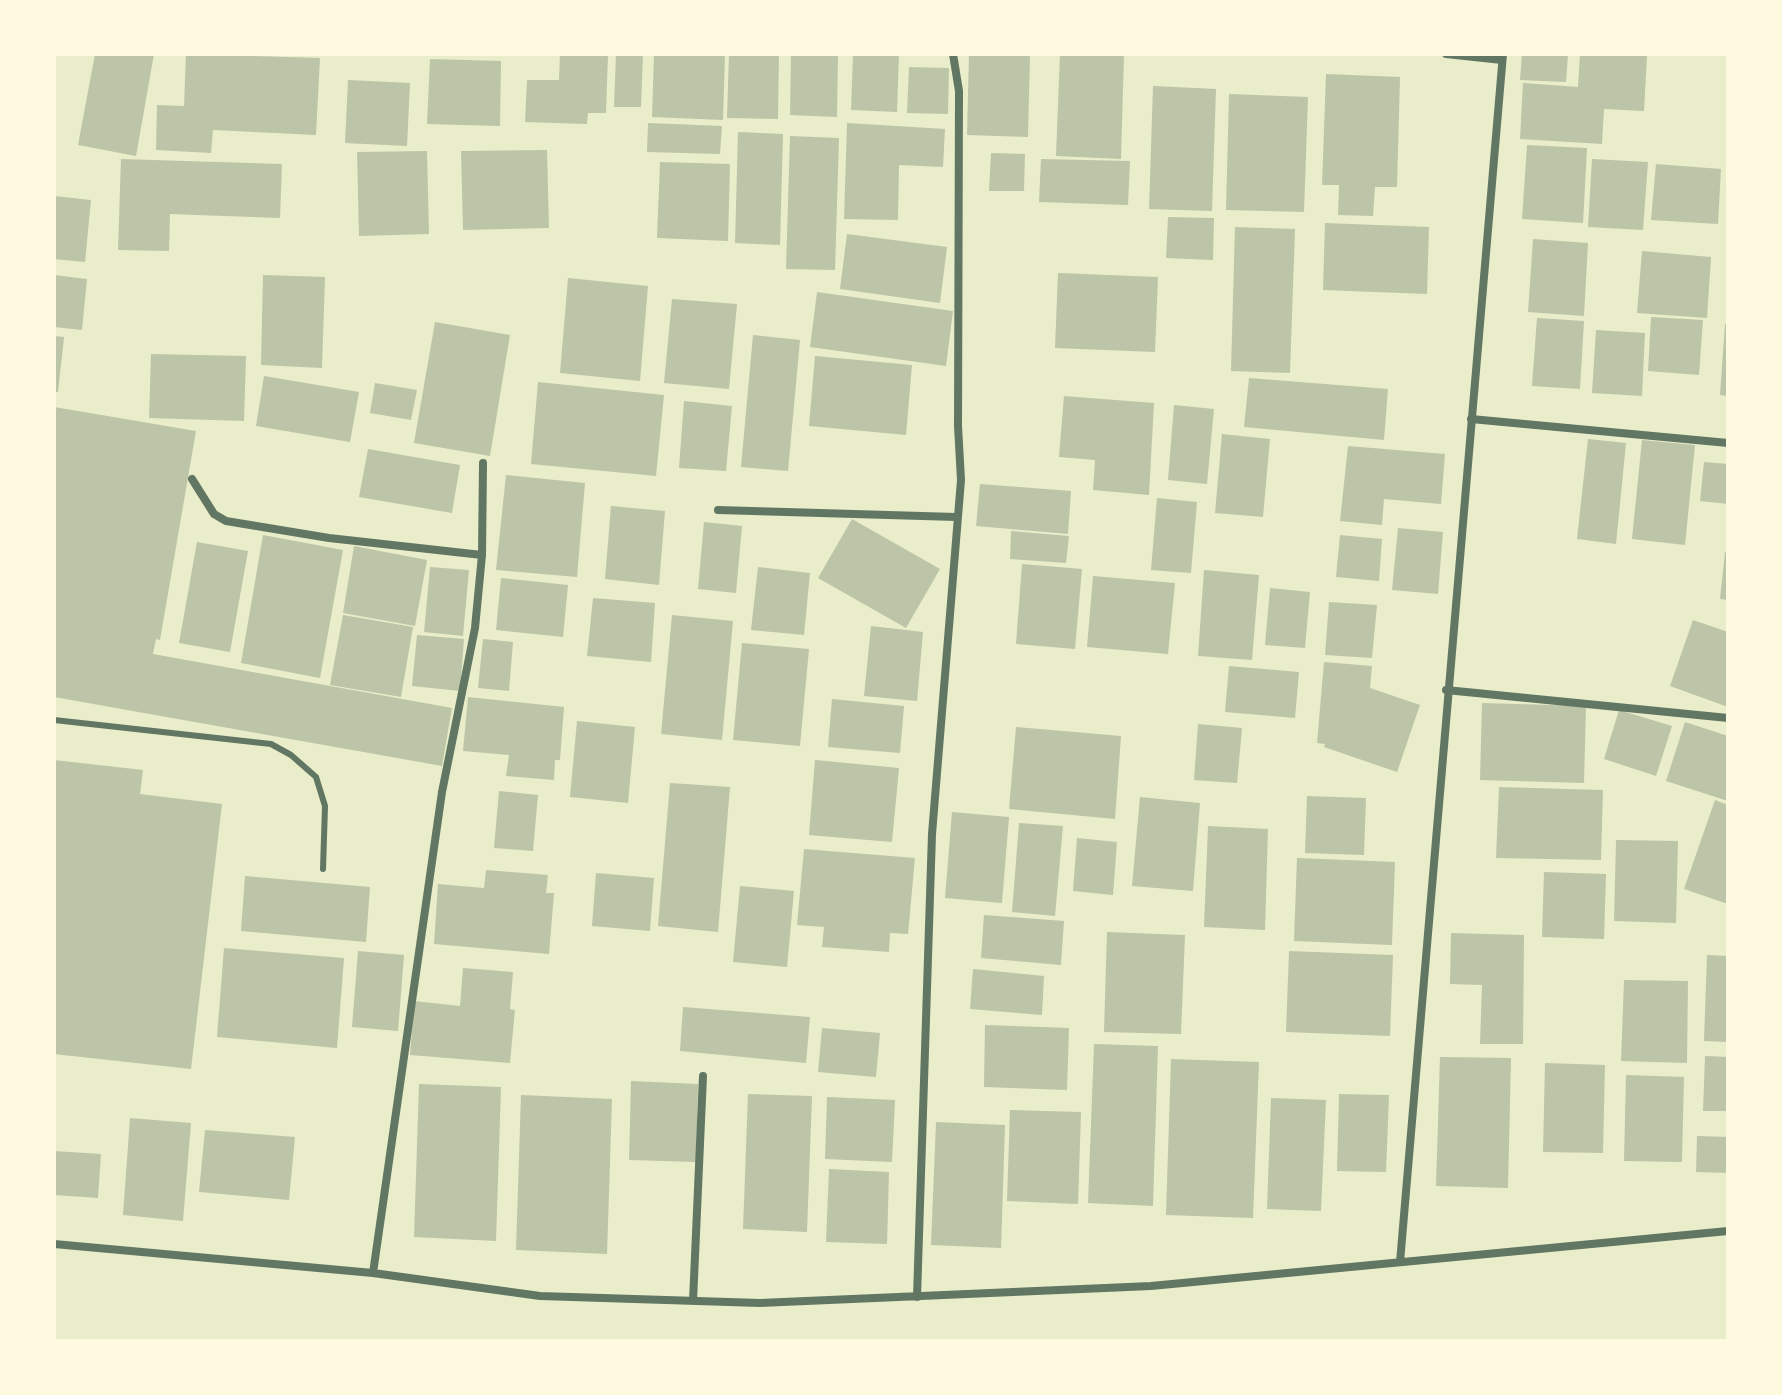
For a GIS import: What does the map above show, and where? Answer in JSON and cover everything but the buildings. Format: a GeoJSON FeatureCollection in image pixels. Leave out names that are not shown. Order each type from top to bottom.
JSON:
{"type":"FeatureCollection","features":[{"type":"Feature","properties":{"kind":"street"},"geometry":{"type":"LineString","coordinates":[[917,1297],[932,834],[961,480],[958,426],[959,91],[953,54]]}},
{"type":"Feature","properties":{"kind":"street"},"geometry":{"type":"LineString","coordinates":[[1400,1262],[1446,690],[1502,57],[1446,54]]}},
{"type":"Feature","properties":{"kind":"street"},"geometry":{"type":"LineString","coordinates":[[1471,419],[1728,443]]}},
{"type":"Feature","properties":{"kind":"street"},"geometry":{"type":"LineString","coordinates":[[373,1273],[442,792],[475,628],[482,555],[483,463]]}},
{"type":"Feature","properties":{"kind":"street"},"geometry":{"type":"LineString","coordinates":[[192,479],[214,514],[226,521],[329,538],[482,555]]}},
{"type":"Feature","properties":{"kind":"street"},"geometry":{"type":"LineString","coordinates":[[718,510],[956,517]]}},
{"type":"Feature","properties":{"kind":"street"},"geometry":{"type":"LineString","coordinates":[[1446,690],[1728,718]]}},
{"type":"Feature","properties":{"kind":"street"},"geometry":{"type":"LineString","coordinates":[[693,1301],[703,1076]]}},
{"type":"Feature","properties":{"kind":"street"},"geometry":{"type":"LineString","coordinates":[[54,1244],[373,1273],[540,1296],[760,1303],[1151,1286],[1728,1231]]}},
{"type":"Feature","properties":{"kind":"lane"},"geometry":{"type":"LineString","coordinates":[[54,720],[271,744],[291,755],[316,777],[325,806],[323,869]]}}]}
